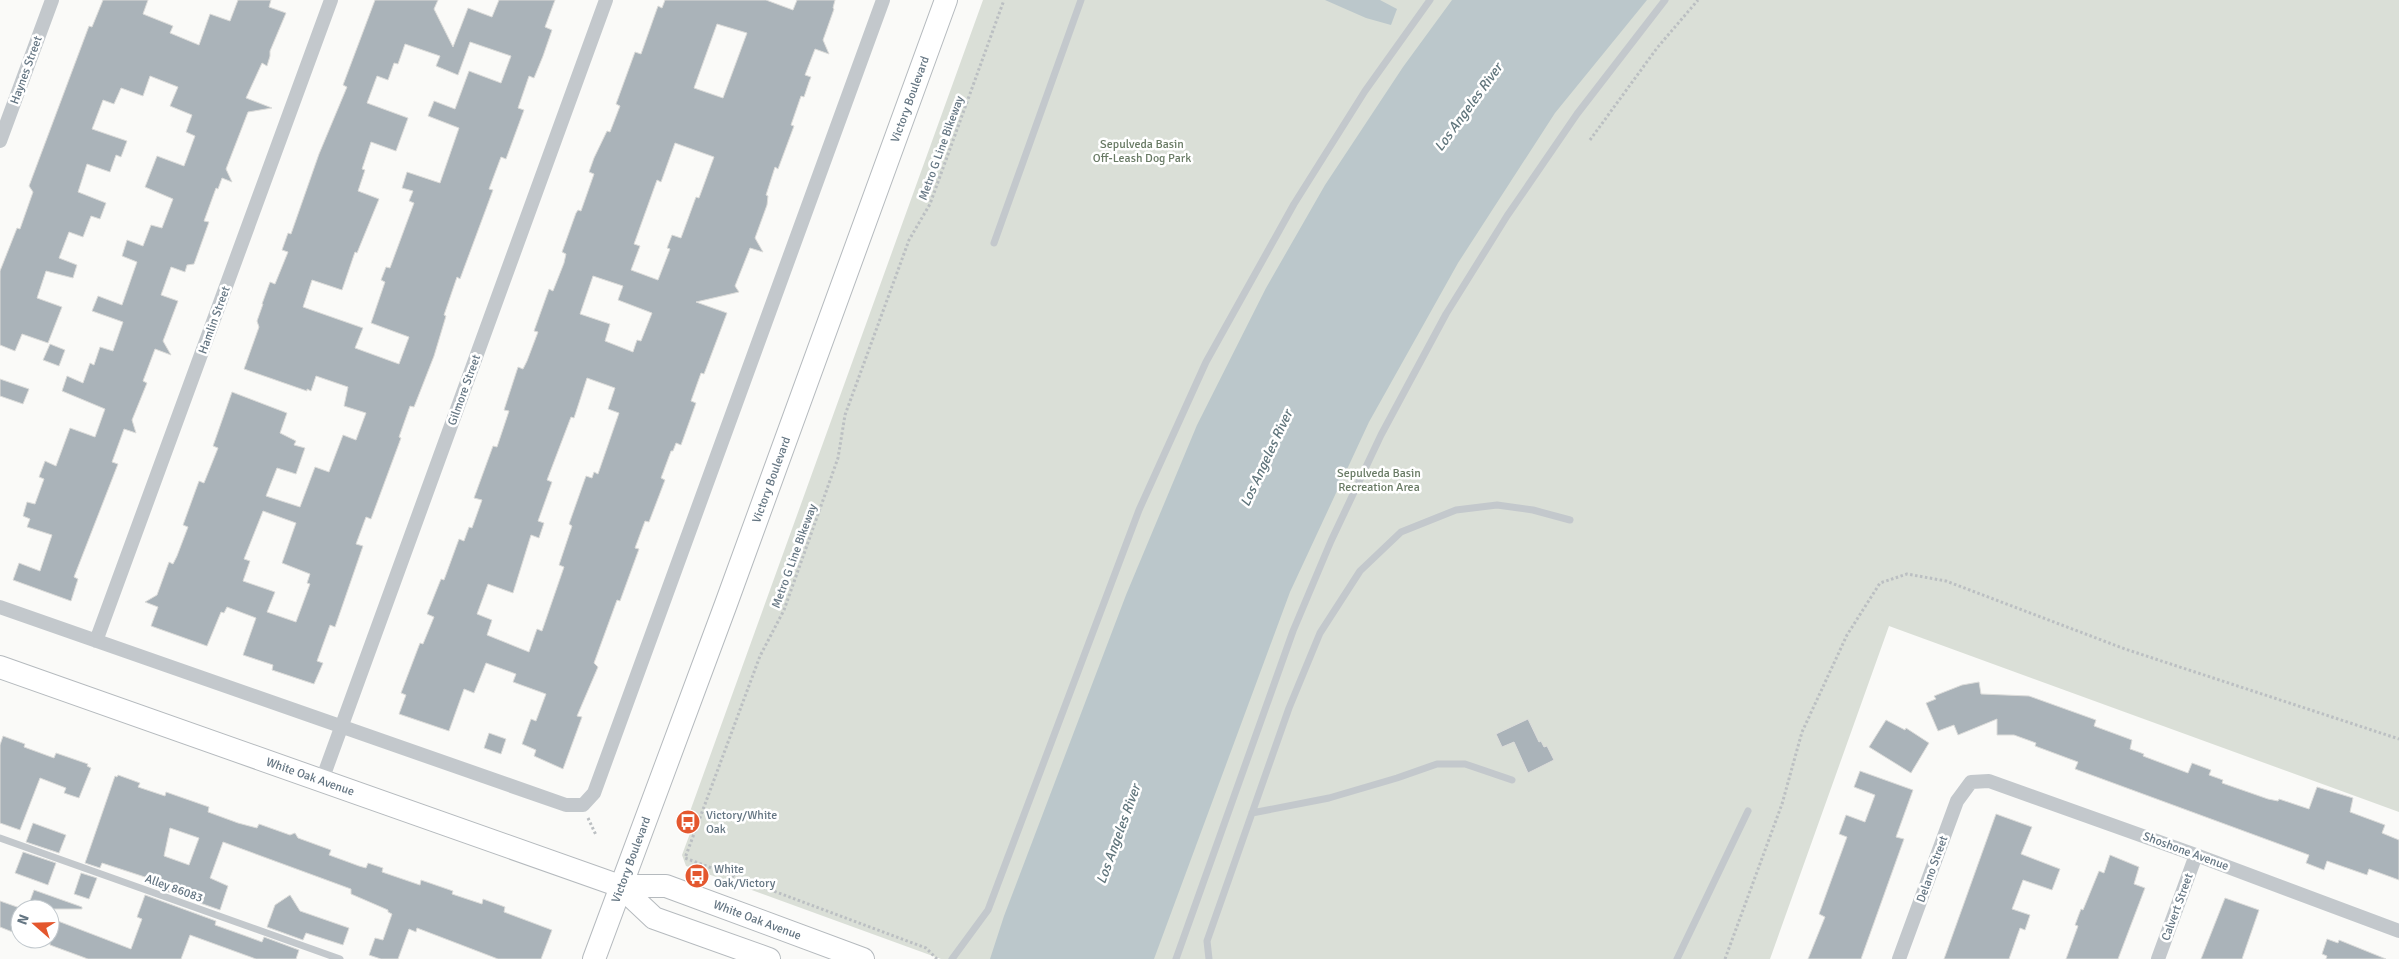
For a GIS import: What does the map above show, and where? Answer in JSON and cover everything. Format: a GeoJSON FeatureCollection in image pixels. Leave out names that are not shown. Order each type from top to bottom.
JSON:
{"type":"FeatureCollection","features":[{"type":"Feature","properties":{"kind":"main road","name":"Victory Boulevard"},"geometry":{"type":"LineString","coordinates":[[594,959],[726,604],[946,0]]}},
{"type":"Feature","properties":{"kind":"main road","name":"White Oak Avenue"},"geometry":{"type":"LineString","coordinates":[[0,667],[620,886],[666,886],[863,959]]}},
{"type":"Feature","properties":{"kind":"main road","name":"White Oak Avenue"},"geometry":{"type":"LineString","coordinates":[[620,886],[654,918],[769,959]]}},
{"type":"Feature","properties":{"kind":"street","name":"Haynes Street"},"geometry":{"type":"LineString","coordinates":[[0,141],[52,0]]}},
{"type":"Feature","properties":{"kind":"street","name":"Hamlin Street"},"geometry":{"type":"LineString","coordinates":[[96,641],[331,0]]}},
{"type":"Feature","properties":{"kind":"street","name":"Gilmore Street"},"geometry":{"type":"LineString","coordinates":[[322,780],[606,0]]}},
{"type":"Feature","properties":{"kind":"street"},"geometry":{"type":"LineString","coordinates":[[0,607],[566,805],[583,805],[594,793],[883,0]]}},
{"type":"Feature","properties":{"kind":"street","name":"Shoshone Avenue"},"geometry":{"type":"LineString","coordinates":[[1971,782],[1989,780],[2399,931]]}},
{"type":"Feature","properties":{"kind":"street","name":"Delano Street"},"geometry":{"type":"LineString","coordinates":[[1899,959],[1957,801],[1971,782]]}},
{"type":"Feature","properties":{"kind":"street","name":"Calvert Street"},"geometry":{"type":"LineString","coordinates":[[2158,959],[2196,855]]}},
{"type":"Feature","properties":{"kind":"lane"},"geometry":{"type":"LineString","coordinates":[[994,243],[1082,0]]}},
{"type":"Feature","properties":{"kind":"lane"},"geometry":{"type":"LineString","coordinates":[[952,959],[988,910],[1139,510],[1206,362],[1294,204],[1365,92],[1430,0]]}},
{"type":"Feature","properties":{"kind":"lane"},"geometry":{"type":"LineString","coordinates":[[1176,959],[1293,631],[1331,541],[1380,435],[1446,314],[1507,216],[1577,114],[1665,0]]}},
{"type":"Feature","properties":{"kind":"lane"},"geometry":{"type":"LineString","coordinates":[[1209,959],[1207,941],[1289,708],[1320,633],[1360,571],[1400,532],[1456,510],[1497,505],[1533,510],[1570,520]]}},
{"type":"Feature","properties":{"kind":"lane"},"geometry":{"type":"LineString","coordinates":[[1252,813],[1329,798],[1437,764],[1465,764],[1512,780]]}},
{"type":"Feature","properties":{"kind":"lane"},"geometry":{"type":"LineString","coordinates":[[1677,959],[1748,811]]}},
{"type":"Feature","properties":{"kind":"lane","name":"Alley 86083"},"geometry":{"type":"LineString","coordinates":[[0,838],[340,959]]}},
{"type":"Feature","properties":{"kind":"path","name":"Metro G Line Bikeway"},"geometry":{"type":"LineString","coordinates":[[937,959],[926,948],[685,858],[760,656],[784,610],[838,458],[845,415],[909,240],[930,204],[1004,0]]}},
{"type":"Feature","properties":{"kind":"path"},"geometry":{"type":"LineString","coordinates":[[1590,140],[1657,48],[1698,0]]}},
{"type":"Feature","properties":{"kind":"path"},"geometry":{"type":"LineString","coordinates":[[1724,959],[1782,804],[1802,732],[1847,635],[1880,583],[1907,574],[1946,581],[2125,649],[2399,738]]}},
{"type":"Feature","properties":{"kind":"green space","name":"Sepulveda Basin Recreation Area"},"geometry":{"type":"Polygon","coordinates":[[[983,0],[2399,0],[2399,812],[1889,626],[1770,959],[941,959],[686,866],[682,855],[695,820],[688,817],[983,0]]]}},
{"type":"Feature","properties":{"kind":"water"},"geometry":{"type":"Polygon","coordinates":[[[1325,0],[1380,0],[1397,9],[1391,25],[1366,18],[1325,0]]]}},
{"type":"Feature","properties":{"kind":"water","name":"Los Angeles River"},"geometry":{"type":"Polygon","coordinates":[[[1452,0],[1647,0],[1555,113],[1458,263],[1369,422],[1290,592],[1154,959],[990,959],[1004,916],[1126,595],[1197,425],[1266,288],[1325,185],[1403,67],[1452,0]]]}},
{"type":"Feature","properties":{"kind":"building"},"geometry":{"type":"Polygon","coordinates":[[[103,0],[148,0],[143,14],[173,26],[170,33],[199,45],[210,14],[230,21],[238,0],[271,0],[269,7],[286,13],[270,51],[267,66],[262,63],[246,98],[272,108],[248,112],[226,169],[232,182],[222,178],[218,189],[216,188],[204,221],[209,222],[194,264],[187,265],[185,272],[171,267],[161,295],[178,301],[163,341],[171,355],[155,349],[143,381],[147,383],[132,420],[136,433],[124,429],[112,462],[118,464],[74,577],[78,579],[71,601],[13,580],[19,563],[40,571],[52,535],[27,527],[30,519],[23,516],[27,502],[35,504],[44,479],[39,477],[45,461],[56,466],[70,428],[95,437],[105,409],[62,391],[67,376],[83,383],[90,363],[94,365],[100,347],[113,351],[123,322],[92,311],[98,296],[122,305],[137,262],[122,256],[127,240],[143,246],[151,225],[162,228],[173,199],[145,187],[157,156],[184,166],[195,136],[186,132],[192,115],[170,106],[178,87],[150,76],[143,96],[121,88],[114,104],[103,100],[92,129],[127,141],[121,157],[116,155],[110,172],[87,164],[78,192],[106,203],[100,219],[91,216],[83,237],[69,232],[59,258],[77,265],[73,278],[46,271],[37,298],[62,307],[48,343],[22,334],[15,351],[0,345],[0,271],[17,228],[20,229],[33,192],[29,186],[89,26],[92,27],[103,0]]]}},
{"type":"Feature","properties":{"kind":"building"},"geometry":{"type":"Polygon","coordinates":[[[375,0],[438,0],[434,9],[453,47],[468,8],[492,17],[499,0],[555,0],[545,27],[552,30],[534,78],[529,76],[518,108],[524,110],[506,159],[501,157],[489,189],[493,190],[460,279],[457,277],[444,315],[446,316],[434,356],[414,407],[410,406],[399,437],[401,438],[371,519],[366,517],[356,544],[363,546],[335,627],[330,625],[317,661],[323,663],[314,684],[272,670],[273,665],[243,655],[256,618],[227,607],[224,613],[221,612],[207,646],[151,626],[158,607],[145,602],[157,595],[169,562],[173,564],[177,556],[188,527],[183,525],[199,481],[204,483],[218,448],[213,446],[232,392],[287,413],[280,433],[296,441],[294,445],[305,448],[296,474],[277,468],[266,496],[300,507],[315,467],[329,472],[343,435],[356,440],[366,413],[344,406],[348,387],[316,376],[311,391],[307,389],[307,391],[244,369],[259,327],[257,321],[270,282],[275,284],[288,252],[282,250],[288,233],[291,234],[319,154],[347,87],[343,85],[375,0]],[[470,42],[458,75],[436,66],[440,56],[405,44],[398,64],[394,63],[388,80],[377,76],[367,103],[408,118],[396,151],[371,142],[362,169],[365,170],[358,191],[379,199],[357,253],[355,252],[342,290],[312,280],[303,307],[363,328],[355,348],[399,364],[409,337],[371,323],[385,282],[381,280],[386,267],[390,268],[414,203],[409,201],[413,191],[402,188],[407,172],[440,183],[459,128],[428,116],[434,101],[455,109],[469,71],[501,83],[511,56],[470,42]],[[263,511],[244,559],[250,561],[243,581],[275,592],[267,612],[296,622],[310,584],[307,583],[310,574],[282,563],[296,523],[263,511]]]}},
{"type":"Feature","properties":{"kind":"building"},"geometry":{"type":"Polygon","coordinates":[[[665,0],[766,0],[793,10],[797,0],[835,0],[834,9],[823,40],[829,54],[815,49],[805,75],[811,77],[804,97],[801,96],[791,125],[794,126],[778,169],[775,167],[766,195],[768,196],[767,205],[755,238],[763,252],[750,248],[735,286],[739,292],[696,302],[727,313],[704,374],[701,373],[691,401],[696,403],[681,445],[676,443],[673,451],[671,451],[661,478],[665,480],[649,522],[645,521],[635,548],[639,549],[620,601],[617,600],[594,663],[598,667],[577,716],[582,717],[563,769],[534,756],[536,750],[522,744],[531,719],[536,721],[546,694],[513,682],[516,674],[486,663],[474,693],[464,689],[449,731],[399,714],[406,695],[401,693],[420,643],[423,644],[434,617],[427,614],[441,579],[444,580],[459,539],[464,541],[469,527],[472,528],[482,500],[474,498],[493,446],[497,447],[509,411],[504,410],[518,367],[523,369],[527,361],[538,332],[534,331],[549,289],[553,291],[564,263],[566,254],[562,252],[576,213],[578,210],[581,211],[594,174],[589,172],[594,158],[607,131],[610,132],[620,106],[616,104],[635,52],[641,54],[658,6],[662,8],[665,0]],[[717,24],[694,88],[723,98],[747,33],[717,24]],[[675,143],[661,182],[657,180],[634,244],[640,246],[631,270],[658,280],[670,249],[667,248],[672,235],[681,238],[696,197],[699,198],[714,157],[675,143]],[[593,276],[580,314],[610,324],[605,341],[633,352],[637,340],[641,341],[652,313],[618,300],[623,286],[593,276]],[[587,378],[574,418],[571,417],[547,480],[552,482],[538,521],[544,523],[539,538],[531,535],[513,593],[488,584],[477,614],[492,620],[487,635],[529,652],[537,629],[542,631],[564,567],[559,565],[572,526],[569,524],[586,476],[592,478],[594,472],[598,474],[619,413],[608,409],[615,388],[587,378]]]}},
{"type":"Feature","properties":{"kind":"building"},"geometry":{"type":"Polygon","coordinates":[[[50,344],[65,350],[59,366],[43,360],[50,344]]]}},
{"type":"Feature","properties":{"kind":"building"},"geometry":{"type":"Polygon","coordinates":[[[0,379],[29,389],[23,404],[0,396],[0,379]]]}},
{"type":"Feature","properties":{"kind":"building"},"geometry":{"type":"Polygon","coordinates":[[[1979,682],[1981,694],[2029,696],[2096,720],[2094,726],[2132,740],[2130,749],[2144,754],[2143,756],[2188,773],[2192,763],[2211,770],[2209,775],[2223,780],[2222,783],[2268,799],[2278,801],[2279,799],[2309,809],[2317,787],[2353,798],[2350,812],[2385,825],[2382,833],[2399,840],[2399,880],[2369,869],[2367,875],[2327,861],[2324,870],[2306,863],[2309,855],[2075,769],[2078,762],[2035,746],[2036,743],[2014,735],[1997,735],[1997,719],[1958,735],[1954,725],[1938,731],[1926,703],[1936,699],[1934,696],[1962,685],[1979,682]]]}},
{"type":"Feature","properties":{"kind":"building"},"geometry":{"type":"Polygon","coordinates":[[[1528,719],[1539,742],[1541,741],[1544,747],[1547,746],[1554,760],[1528,773],[1514,742],[1502,747],[1496,734],[1528,719]]]}},
{"type":"Feature","properties":{"kind":"building"},"geometry":{"type":"Polygon","coordinates":[[[1886,720],[1905,730],[1906,728],[1929,743],[1911,773],[1869,747],[1886,720]]]}},
{"type":"Feature","properties":{"kind":"building"},"geometry":{"type":"Polygon","coordinates":[[[489,733],[506,739],[501,754],[484,748],[489,733]]]}},
{"type":"Feature","properties":{"kind":"building"},"geometry":{"type":"Polygon","coordinates":[[[3,736],[25,744],[24,747],[54,758],[56,753],[88,764],[87,766],[91,768],[79,798],[64,793],[66,788],[40,778],[20,830],[0,823],[0,745],[3,736]]]}},
{"type":"Feature","properties":{"kind":"building"},"geometry":{"type":"Polygon","coordinates":[[[1860,771],[1913,790],[1896,837],[1904,839],[1861,959],[1808,959],[1825,917],[1819,914],[1847,837],[1839,834],[1846,815],[1865,822],[1875,795],[1854,787],[1860,771]]]}},
{"type":"Feature","properties":{"kind":"building"},"geometry":{"type":"Polygon","coordinates":[[[118,775],[140,783],[138,787],[165,796],[166,792],[209,807],[208,812],[238,823],[257,828],[259,824],[290,835],[295,833],[298,838],[331,850],[329,855],[359,866],[366,868],[368,863],[383,868],[382,872],[420,885],[421,880],[453,891],[452,894],[482,904],[483,899],[505,907],[504,912],[552,930],[541,959],[498,959],[417,928],[416,932],[409,929],[398,959],[381,959],[369,955],[375,938],[383,940],[392,914],[388,910],[351,894],[351,889],[223,842],[210,878],[228,886],[220,910],[148,885],[151,879],[102,863],[100,868],[85,863],[115,776],[117,777],[118,775]],[[170,828],[164,856],[189,865],[199,838],[170,828]]]}},
{"type":"Feature","properties":{"kind":"building"},"geometry":{"type":"Polygon","coordinates":[[[1996,814],[2032,827],[2021,854],[2060,869],[2052,890],[2023,880],[2012,909],[2030,915],[2025,930],[2020,928],[2009,959],[1944,959],[1996,814]]]}},
{"type":"Feature","properties":{"kind":"building"},"geometry":{"type":"Polygon","coordinates":[[[33,823],[66,835],[59,853],[26,842],[33,823]]]}},
{"type":"Feature","properties":{"kind":"building"},"geometry":{"type":"Polygon","coordinates":[[[23,852],[56,863],[48,885],[15,873],[23,852]]]}},
{"type":"Feature","properties":{"kind":"building"},"geometry":{"type":"Polygon","coordinates":[[[2110,855],[2139,867],[2134,884],[2145,888],[2118,959],[2066,959],[2078,926],[2075,925],[2081,909],[2083,910],[2099,871],[2104,873],[2110,855]]]}},
{"type":"Feature","properties":{"kind":"building"},"geometry":{"type":"Polygon","coordinates":[[[81,873],[97,878],[89,899],[74,894],[81,873]]]}},
{"type":"Feature","properties":{"kind":"building"},"geometry":{"type":"Polygon","coordinates":[[[34,890],[59,899],[31,899],[34,890]]]}},
{"type":"Feature","properties":{"kind":"building"},"geometry":{"type":"Polygon","coordinates":[[[145,895],[216,921],[215,925],[262,942],[264,937],[299,950],[296,959],[256,959],[190,935],[181,959],[88,959],[60,949],[60,922],[131,949],[142,919],[137,917],[145,895]]]}},
{"type":"Feature","properties":{"kind":"building"},"geometry":{"type":"Polygon","coordinates":[[[290,895],[300,911],[349,928],[343,945],[306,933],[303,940],[267,927],[275,905],[290,895]]]}},
{"type":"Feature","properties":{"kind":"building"},"geometry":{"type":"Polygon","coordinates":[[[2225,898],[2259,910],[2242,959],[2201,959],[2225,898]]]}},
{"type":"Feature","properties":{"kind":"building"},"geometry":{"type":"Polygon","coordinates":[[[60,899],[82,907],[82,909],[60,909],[60,899]]]}},
{"type":"Feature","properties":{"kind":"building"},"geometry":{"type":"Polygon","coordinates":[[[0,901],[10,904],[10,931],[0,927],[0,901]]]}},
{"type":"Feature","properties":{"kind":"building"},"geometry":{"type":"Polygon","coordinates":[[[2327,939],[2338,943],[2339,940],[2386,959],[2326,959],[2327,956],[2322,954],[2327,939]]]}},
{"type":"Feature","properties":{"kind":"place","name":"Victory/White Oak"},"geometry":{"type":"Point","coordinates":[688,822]}},
{"type":"Feature","properties":{"kind":"place","name":"White Oak/Victory"},"geometry":{"type":"Point","coordinates":[697,876]}},
{"type":"Feature","properties":{"kind":"park label","name":"Sepulveda Basin Off-Leash Dog Park"},"geometry":{"type":"Point","coordinates":[1142,151]}}]}
